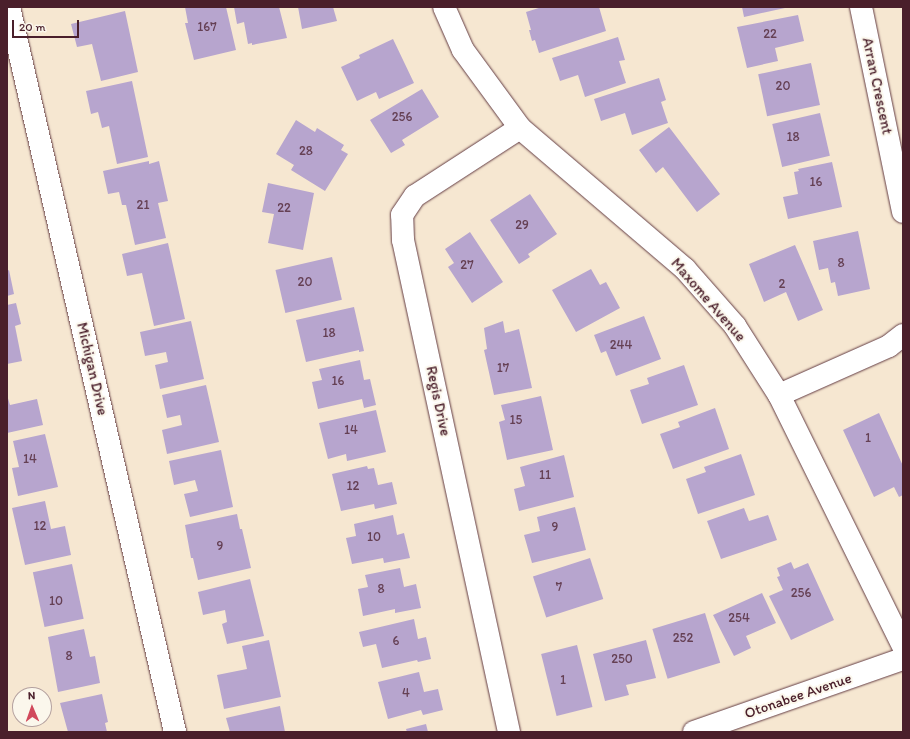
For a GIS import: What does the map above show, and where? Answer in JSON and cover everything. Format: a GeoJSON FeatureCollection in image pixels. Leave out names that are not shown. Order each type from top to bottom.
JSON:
{"type":"FeatureCollection","features":[{"type":"Feature","properties":{"kind":"street","name":"Michigan Drive"},"geometry":{"type":"LineString","coordinates":[[9,7],[175,732]]}},
{"type":"Feature","properties":{"kind":"street","name":"Maxome Avenue"},"geometry":{"type":"LineString","coordinates":[[444,7],[463,50],[520,128],[685,269],[735,326],[779,395],[903,646]]}},
{"type":"Feature","properties":{"kind":"street","name":"Arran Crescent"},"geometry":{"type":"LineString","coordinates":[[861,7],[903,212]]}},
{"type":"Feature","properties":{"kind":"street","name":"Regis Drive"},"geometry":{"type":"LineString","coordinates":[[510,732],[403,240],[402,215],[415,196],[520,128]]}},
{"type":"Feature","properties":{"kind":"street"},"geometry":{"type":"LineString","coordinates":[[779,395],[889,346],[903,335]]}},
{"type":"Feature","properties":{"kind":"street","name":"Otonabee Avenue"},"geometry":{"type":"LineString","coordinates":[[694,732],[903,659]]}},
{"type":"Feature","properties":{"kind":"building"},"geometry":{"type":"Polygon","coordinates":[[[185,7],[226,7],[236,50],[194,60],[185,23],[188,23],[185,7]]]}},
{"type":"Feature","properties":{"kind":"building"},"geometry":{"type":"Polygon","coordinates":[[[234,7],[279,7],[287,38],[252,45],[252,43],[248,44],[244,22],[237,24],[234,7]]]}},
{"type":"Feature","properties":{"kind":"building"},"geometry":{"type":"Polygon","coordinates":[[[298,7],[333,7],[337,21],[302,29],[298,7]]]}},
{"type":"Feature","properties":{"kind":"building"},"geometry":{"type":"Polygon","coordinates":[[[542,7],[599,7],[606,31],[539,53],[535,40],[532,41],[529,30],[531,30],[526,12],[542,7]]]}},
{"type":"Feature","properties":{"kind":"building"},"geometry":{"type":"Polygon","coordinates":[[[742,7],[784,7],[785,8],[744,17],[742,7]]]}},
{"type":"Feature","properties":{"kind":"building"},"geometry":{"type":"Polygon","coordinates":[[[125,11],[138,72],[101,81],[92,44],[77,47],[71,24],[125,11]]]}},
{"type":"Feature","properties":{"kind":"building"},"geometry":{"type":"Polygon","coordinates":[[[798,15],[804,41],[775,48],[778,61],[747,68],[737,27],[798,15]]]}},
{"type":"Feature","properties":{"kind":"building"},"geometry":{"type":"Polygon","coordinates":[[[618,37],[625,60],[619,61],[626,83],[585,97],[578,75],[560,81],[552,58],[618,37]]]}},
{"type":"Feature","properties":{"kind":"building"},"geometry":{"type":"Polygon","coordinates":[[[393,39],[414,83],[379,99],[376,92],[357,101],[341,67],[360,58],[359,55],[393,39]]]}},
{"type":"Feature","properties":{"kind":"building"},"geometry":{"type":"Polygon","coordinates":[[[811,63],[820,105],[767,116],[758,74],[811,63]]]}},
{"type":"Feature","properties":{"kind":"building"},"geometry":{"type":"Polygon","coordinates":[[[659,78],[666,100],[661,102],[668,123],[632,135],[625,113],[601,121],[594,99],[659,78]]]}},
{"type":"Feature","properties":{"kind":"building"},"geometry":{"type":"Polygon","coordinates":[[[132,81],[148,157],[117,164],[109,126],[102,128],[98,112],[91,114],[86,91],[132,81]]]}},
{"type":"Feature","properties":{"kind":"building"},"geometry":{"type":"Polygon","coordinates":[[[422,89],[439,117],[402,140],[405,145],[391,153],[370,120],[422,89]]]}},
{"type":"Feature","properties":{"kind":"building"},"geometry":{"type":"Polygon","coordinates":[[[820,113],[830,156],[782,167],[772,124],[820,113]]]}},
{"type":"Feature","properties":{"kind":"building"},"geometry":{"type":"Polygon","coordinates":[[[296,120],[315,132],[317,128],[344,145],[341,150],[348,154],[325,191],[291,170],[294,165],[276,154],[296,120]]]}},
{"type":"Feature","properties":{"kind":"building"},"geometry":{"type":"Polygon","coordinates":[[[669,127],[720,194],[697,212],[663,167],[656,173],[639,150],[669,127]]]}},
{"type":"Feature","properties":{"kind":"building"},"geometry":{"type":"Polygon","coordinates":[[[149,161],[149,164],[159,161],[168,201],[158,203],[166,238],[135,245],[126,205],[122,205],[119,192],[108,194],[103,171],[149,161]]]}},
{"type":"Feature","properties":{"kind":"building"},"geometry":{"type":"Polygon","coordinates":[[[832,162],[842,207],[788,219],[783,197],[798,194],[794,172],[799,171],[798,169],[832,162]]]}},
{"type":"Feature","properties":{"kind":"building"},"geometry":{"type":"Polygon","coordinates":[[[268,183],[314,193],[303,250],[268,243],[274,214],[262,212],[268,183]]]}},
{"type":"Feature","properties":{"kind":"building"},"geometry":{"type":"Polygon","coordinates":[[[530,194],[557,234],[528,254],[530,257],[519,264],[490,220],[530,194]]]}},
{"type":"Feature","properties":{"kind":"building"},"geometry":{"type":"Polygon","coordinates":[[[858,231],[870,289],[838,296],[835,282],[831,283],[828,268],[819,270],[813,241],[858,231]]]}},
{"type":"Feature","properties":{"kind":"building"},"geometry":{"type":"Polygon","coordinates":[[[470,232],[503,282],[472,303],[448,267],[454,263],[445,249],[470,232]]]}},
{"type":"Feature","properties":{"kind":"building"},"geometry":{"type":"Polygon","coordinates":[[[168,243],[185,319],[154,326],[142,273],[127,276],[122,254],[168,243]]]}},
{"type":"Feature","properties":{"kind":"building"},"geometry":{"type":"Polygon","coordinates":[[[795,245],[823,310],[798,321],[786,292],[764,302],[749,264],[795,245]]]}},
{"type":"Feature","properties":{"kind":"building"},"geometry":{"type":"Polygon","coordinates":[[[332,257],[342,300],[285,313],[275,270],[332,257]]]}},
{"type":"Feature","properties":{"kind":"building"},"geometry":{"type":"Polygon","coordinates":[[[591,269],[600,285],[606,282],[620,308],[576,332],[552,290],[591,269]]]}},
{"type":"Feature","properties":{"kind":"building"},"geometry":{"type":"Polygon","coordinates":[[[9,270],[14,294],[7,296],[7,271],[9,270]]]}},
{"type":"Feature","properties":{"kind":"building"},"geometry":{"type":"Polygon","coordinates":[[[16,303],[21,324],[15,326],[22,361],[7,364],[7,305],[16,303]]]}},
{"type":"Feature","properties":{"kind":"building"},"geometry":{"type":"Polygon","coordinates":[[[354,307],[364,351],[359,352],[359,350],[306,362],[296,320],[354,307]]]}},
{"type":"Feature","properties":{"kind":"building"},"geometry":{"type":"Polygon","coordinates":[[[644,316],[661,359],[616,376],[606,351],[601,353],[594,335],[644,316]]]}},
{"type":"Feature","properties":{"kind":"building"},"geometry":{"type":"Polygon","coordinates":[[[191,321],[204,379],[160,389],[155,365],[168,362],[166,352],[145,356],[140,332],[191,321]]]}},
{"type":"Feature","properties":{"kind":"building"},"geometry":{"type":"Polygon","coordinates":[[[503,321],[505,333],[519,329],[532,388],[494,395],[484,350],[487,349],[484,328],[503,321]]]}},
{"type":"Feature","properties":{"kind":"building"},"geometry":{"type":"Polygon","coordinates":[[[360,360],[364,380],[370,379],[376,405],[364,408],[362,399],[318,409],[312,382],[322,380],[319,369],[360,360]]]}},
{"type":"Feature","properties":{"kind":"building"},"geometry":{"type":"Polygon","coordinates":[[[684,365],[698,405],[642,424],[630,390],[649,384],[647,378],[684,365]]]}},
{"type":"Feature","properties":{"kind":"building"},"geometry":{"type":"Polygon","coordinates":[[[206,385],[219,442],[167,454],[162,430],[182,425],[180,415],[167,418],[162,395],[206,385]]]}},
{"type":"Feature","properties":{"kind":"building"},"geometry":{"type":"Polygon","coordinates":[[[7,395],[10,405],[37,399],[43,425],[7,433],[7,395]]]}},
{"type":"Feature","properties":{"kind":"building"},"geometry":{"type":"Polygon","coordinates":[[[541,396],[553,450],[507,460],[499,422],[505,420],[501,405],[541,396]]]}},
{"type":"Feature","properties":{"kind":"building"},"geometry":{"type":"Polygon","coordinates":[[[715,408],[729,449],[673,469],[660,434],[680,427],[678,422],[715,408]]]}},
{"type":"Feature","properties":{"kind":"building"},"geometry":{"type":"Polygon","coordinates":[[[376,410],[386,452],[347,461],[346,454],[328,459],[319,423],[376,410]]]}},
{"type":"Feature","properties":{"kind":"building"},"geometry":{"type":"Polygon","coordinates":[[[879,413],[903,466],[903,495],[899,497],[894,487],[874,497],[843,430],[879,413]]]}},
{"type":"Feature","properties":{"kind":"building"},"geometry":{"type":"Polygon","coordinates":[[[45,434],[58,487],[18,496],[12,468],[19,467],[13,441],[45,434]]]}},
{"type":"Feature","properties":{"kind":"building"},"geometry":{"type":"Polygon","coordinates":[[[221,450],[233,507],[190,517],[184,494],[198,491],[195,480],[174,485],[169,461],[221,450]]]}},
{"type":"Feature","properties":{"kind":"building"},"geometry":{"type":"Polygon","coordinates":[[[741,454],[755,495],[698,514],[686,479],[706,472],[704,467],[741,454]]]}},
{"type":"Feature","properties":{"kind":"building"},"geometry":{"type":"Polygon","coordinates":[[[564,455],[574,497],[519,511],[514,489],[525,486],[520,467],[564,455]]]}},
{"type":"Feature","properties":{"kind":"building"},"geometry":{"type":"Polygon","coordinates":[[[367,466],[368,469],[374,468],[378,485],[392,482],[397,504],[375,509],[374,504],[341,511],[332,474],[367,466]]]}},
{"type":"Feature","properties":{"kind":"building"},"geometry":{"type":"Polygon","coordinates":[[[45,501],[51,529],[65,526],[71,555],[25,565],[12,508],[45,501]]]}},
{"type":"Feature","properties":{"kind":"building"},"geometry":{"type":"Polygon","coordinates":[[[575,507],[586,550],[532,563],[524,535],[540,531],[537,517],[575,507]]]}},
{"type":"Feature","properties":{"kind":"building"},"geometry":{"type":"Polygon","coordinates":[[[744,508],[749,521],[768,515],[777,540],[721,559],[707,521],[744,508]]]}},
{"type":"Feature","properties":{"kind":"building"},"geometry":{"type":"Polygon","coordinates":[[[237,514],[251,568],[198,580],[193,558],[191,558],[185,525],[237,514]]]}},
{"type":"Feature","properties":{"kind":"building"},"geometry":{"type":"Polygon","coordinates":[[[393,515],[397,535],[404,533],[410,558],[384,563],[383,558],[352,564],[346,538],[356,536],[354,524],[393,515]]]}},
{"type":"Feature","properties":{"kind":"building"},"geometry":{"type":"Polygon","coordinates":[[[590,558],[603,599],[546,617],[533,577],[590,558]]]}},
{"type":"Feature","properties":{"kind":"building"},"geometry":{"type":"Polygon","coordinates":[[[791,562],[794,569],[808,563],[834,620],[791,640],[769,596],[783,590],[777,577],[780,576],[777,568],[791,562]]]}},
{"type":"Feature","properties":{"kind":"building"},"geometry":{"type":"Polygon","coordinates":[[[72,564],[84,619],[45,627],[33,572],[72,564]]]}},
{"type":"Feature","properties":{"kind":"building"},"geometry":{"type":"Polygon","coordinates":[[[400,568],[404,587],[416,584],[421,608],[395,613],[395,609],[363,616],[358,589],[368,587],[365,575],[400,568]]]}},
{"type":"Feature","properties":{"kind":"building"},"geometry":{"type":"Polygon","coordinates":[[[250,579],[264,636],[227,644],[222,624],[227,622],[225,610],[203,615],[198,592],[250,579]]]}},
{"type":"Feature","properties":{"kind":"building"},"geometry":{"type":"Polygon","coordinates":[[[762,593],[776,623],[746,636],[751,648],[734,656],[713,615],[762,593]]]}},
{"type":"Feature","properties":{"kind":"building"},"geometry":{"type":"Polygon","coordinates":[[[705,613],[720,663],[668,679],[652,629],[705,613]]]}},
{"type":"Feature","properties":{"kind":"building"},"geometry":{"type":"Polygon","coordinates":[[[414,619],[418,639],[426,637],[431,659],[418,662],[417,660],[382,668],[376,644],[363,647],[359,632],[414,619]]]}},
{"type":"Feature","properties":{"kind":"building"},"geometry":{"type":"Polygon","coordinates":[[[84,629],[90,657],[95,656],[100,683],[58,692],[48,637],[84,629]]]}},
{"type":"Feature","properties":{"kind":"building"},"geometry":{"type":"Polygon","coordinates":[[[269,640],[281,697],[224,709],[217,675],[247,669],[242,646],[269,640]]]}},
{"type":"Feature","properties":{"kind":"building"},"geometry":{"type":"Polygon","coordinates":[[[646,640],[656,678],[626,685],[629,695],[605,701],[593,654],[646,640]]]}},
{"type":"Feature","properties":{"kind":"building"},"geometry":{"type":"Polygon","coordinates":[[[577,645],[592,707],[557,716],[541,654],[577,645]]]}},
{"type":"Feature","properties":{"kind":"building"},"geometry":{"type":"Polygon","coordinates":[[[419,672],[424,692],[438,689],[443,710],[423,715],[421,710],[388,719],[378,682],[419,672]]]}},
{"type":"Feature","properties":{"kind":"building"},"geometry":{"type":"Polygon","coordinates":[[[102,694],[108,722],[105,723],[107,732],[68,732],[60,703],[102,694]]]}},
{"type":"Feature","properties":{"kind":"building"},"geometry":{"type":"Polygon","coordinates":[[[280,706],[285,732],[230,732],[226,718],[280,706]]]}},
{"type":"Feature","properties":{"kind":"building"},"geometry":{"type":"Polygon","coordinates":[[[426,724],[428,732],[407,732],[406,729],[426,724]]]}}]}
